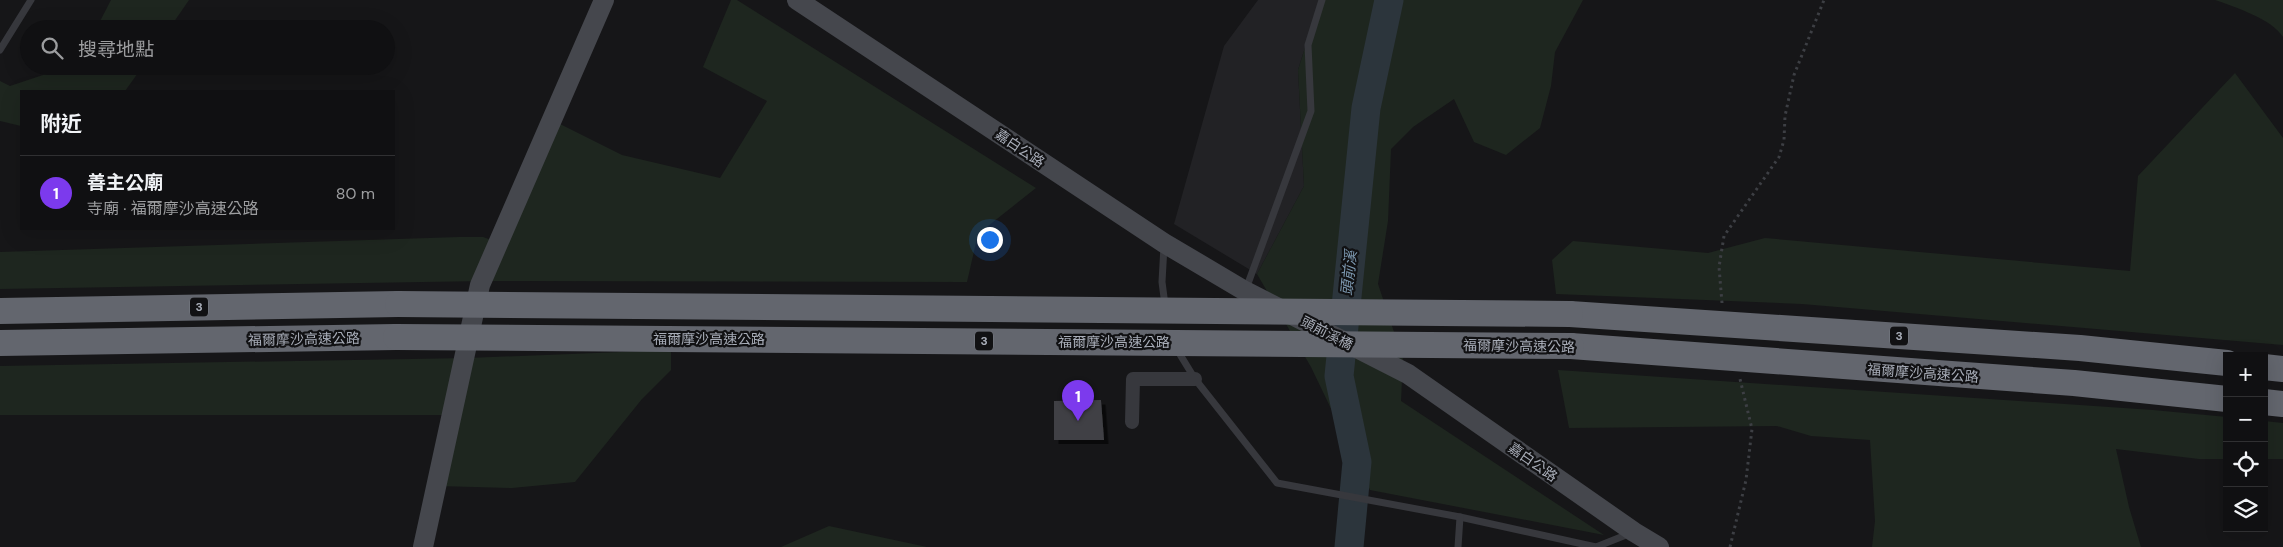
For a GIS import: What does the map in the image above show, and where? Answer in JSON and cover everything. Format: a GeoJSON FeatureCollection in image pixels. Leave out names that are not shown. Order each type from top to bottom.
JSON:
{"type":"FeatureCollection","features":[{"type":"Feature","properties":{"kind":"highway","name":"3"},"geometry":{"type":"LineString","coordinates":[[0,311],[398,304],[1570,314],[2080,348],[2223,363]]}},
{"type":"Feature","properties":{"kind":"highway","name":"福爾摩沙高速公路"},"geometry":{"type":"LineString","coordinates":[[0,343],[396,337],[1571,346],[2074,384],[2223,399]]}},
{"type":"Feature","properties":{"kind":"highway"},"geometry":{"type":"LineString","coordinates":[[2268,367],[2283,369]]}},
{"type":"Feature","properties":{"kind":"highway"},"geometry":{"type":"LineString","coordinates":[[2268,402],[2283,404]]}},
{"type":"Feature","properties":{"kind":"main road"},"geometry":{"type":"LineString","coordinates":[[423,547],[480,285],[604,0]]}},
{"type":"Feature","properties":{"kind":"main road","name":"嘉白公路"},"geometry":{"type":"LineString","coordinates":[[797,0],[1164,243],[1245,291]]}},
{"type":"Feature","properties":{"kind":"main road","name":"頭前溪橋"},"geometry":{"type":"LineString","coordinates":[[1245,291],[1408,374]]}},
{"type":"Feature","properties":{"kind":"main road","name":"嘉白公路"},"geometry":{"type":"LineString","coordinates":[[1408,374],[1634,532],[1659,547]]}},
{"type":"Feature","properties":{"kind":"street"},"geometry":{"type":"LineString","coordinates":[[1132,422],[1133,379],[1195,379]]}},
{"type":"Feature","properties":{"kind":"lane"},"geometry":{"type":"LineString","coordinates":[[0,50],[31,0]]}},
{"type":"Feature","properties":{"kind":"lane"},"geometry":{"type":"LineString","coordinates":[[1245,291],[1310,111],[1308,45],[1322,0]]}},
{"type":"Feature","properties":{"kind":"lane"},"geometry":{"type":"LineString","coordinates":[[1164,243],[1162,282],[1166,318]]}},
{"type":"Feature","properties":{"kind":"lane"},"geometry":{"type":"LineString","coordinates":[[1168,336],[1195,379],[1277,483],[1460,517],[1596,546],[1634,532]]}},
{"type":"Feature","properties":{"kind":"lane"},"geometry":{"type":"LineString","coordinates":[[1458,547],[1460,517]]}},
{"type":"Feature","properties":{"kind":"path"},"geometry":{"type":"LineString","coordinates":[[1722,303],[1719,268],[1724,236],[1779,157],[1784,140],[1785,116],[1794,75],[1824,0]]}},
{"type":"Feature","properties":{"kind":"path"},"geometry":{"type":"LineString","coordinates":[[1730,547],[1746,480],[1752,429],[1739,374]]}},
{"type":"Feature","properties":{"kind":"shaded area"},"geometry":{"type":"Polygon","coordinates":[[[111,0],[189,0],[175,20],[101,20],[111,0]]]}},
{"type":"Feature","properties":{"kind":"shaded area"},"geometry":{"type":"Polygon","coordinates":[[[731,0],[737,0],[1036,188],[978,234],[967,282],[485,281],[0,289],[0,252],[459,237],[483,237],[502,244],[554,121],[622,155],[720,178],[767,101],[703,67],[731,0]]]}},
{"type":"Feature","properties":{"kind":"shaded area"},"geometry":{"type":"Polygon","coordinates":[[[1258,0],[1320,0],[1298,70],[1304,186],[1257,274],[1174,224],[1224,46],[1258,0]]]}},
{"type":"Feature","properties":{"kind":"shaded area"},"geometry":{"type":"Polygon","coordinates":[[[1320,0],[1583,0],[1555,52],[1551,86],[1540,128],[1506,155],[1474,142],[1454,99],[1413,127],[1391,149],[1388,221],[1378,284],[1403,359],[1401,401],[1604,535],[1370,490],[1311,367],[1257,274],[1304,186],[1298,70],[1320,0]]]}},
{"type":"Feature","properties":{"kind":"shaded area"},"geometry":{"type":"Polygon","coordinates":[[[2215,0],[2283,0],[2283,37],[2262,19],[2215,0]]]}},
{"type":"Feature","properties":{"kind":"shaded area"},"geometry":{"type":"Polygon","coordinates":[[[2235,73],[2283,138],[2283,345],[1802,304],[1556,294],[1552,260],[1573,241],[1708,253],[1765,238],[2130,271],[2138,176],[2235,73]]]}},
{"type":"Feature","properties":{"kind":"shaded area"},"geometry":{"type":"Polygon","coordinates":[[[43,75],[137,75],[126,90],[20,90],[20,126],[0,121],[0,81],[10,86],[43,75]]]}},
{"type":"Feature","properties":{"kind":"shaded area"},"geometry":{"type":"Polygon","coordinates":[[[671,350],[671,370],[642,399],[575,482],[512,488],[438,486],[455,415],[0,415],[0,366],[468,358],[671,350]]]}},
{"type":"Feature","properties":{"kind":"shaded area"},"geometry":{"type":"Polygon","coordinates":[[[1558,370],[2153,410],[2223,417],[2223,459],[2199,459],[2116,449],[2129,507],[2141,547],[1872,547],[1875,521],[1870,440],[1811,436],[1777,426],[1569,428],[1558,370]]]}},
{"type":"Feature","properties":{"kind":"shaded area"},"geometry":{"type":"Polygon","coordinates":[[[2268,421],[2283,423],[2283,459],[2268,459],[2268,421]]]}},
{"type":"Feature","properties":{"kind":"shaded area"},"geometry":{"type":"Polygon","coordinates":[[[829,526],[927,547],[781,547],[829,526]]]}},
{"type":"Feature","properties":{"kind":"building"},"geometry":{"type":"Polygon","coordinates":[[[1101,400],[1104,440],[1054,440],[1054,401],[1101,400]]]}},
{"type":"Feature","properties":{"kind":"waterway","name":"頭前溪"},"geometry":{"type":"LineString","coordinates":[[1349,547],[1357,462],[1339,376],[1366,108],[1389,0]]}},
{"type":"Feature","properties":{"kind":"place","name":"善主公廟"},"geometry":{"type":"Point","coordinates":[1078,421]}}]}
